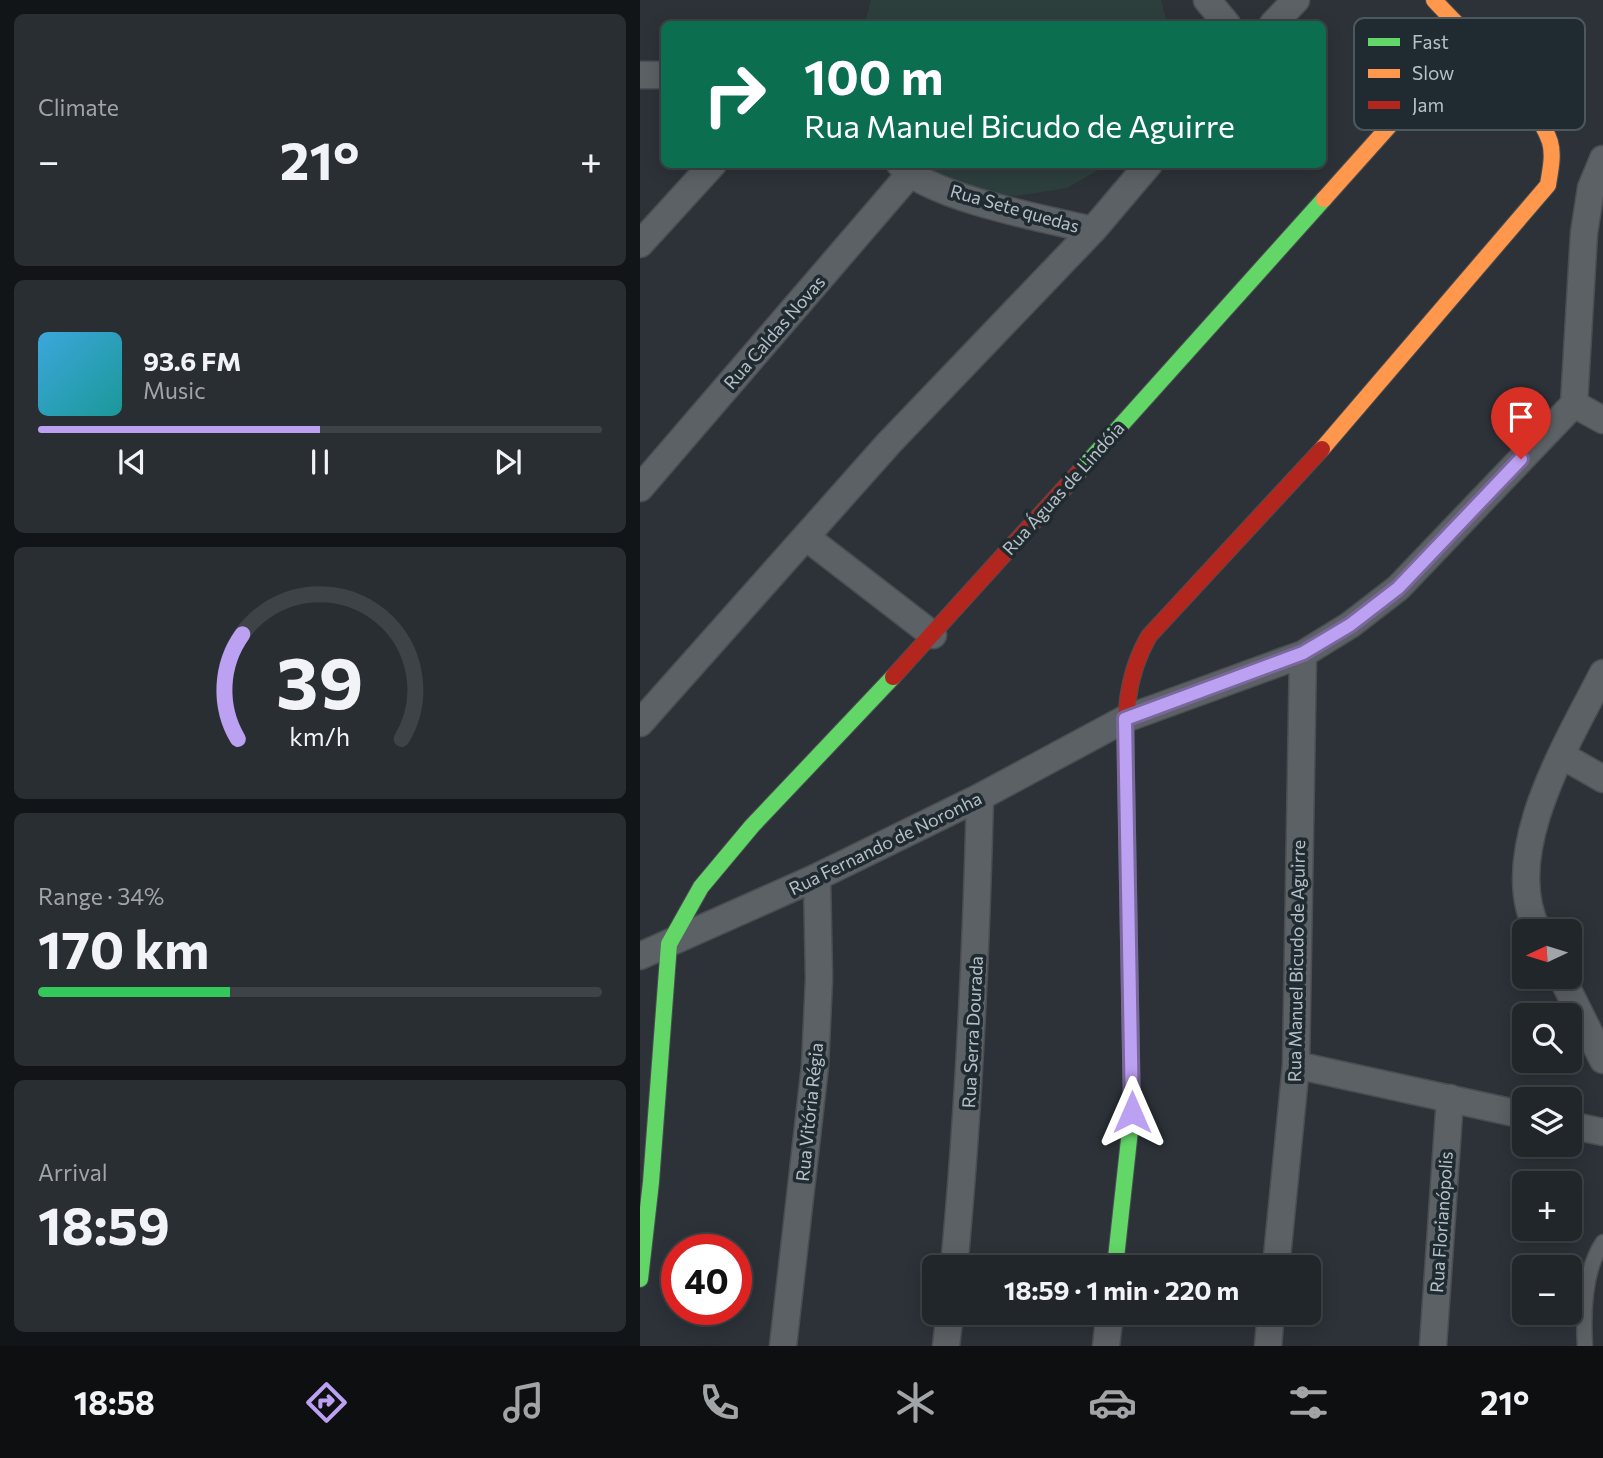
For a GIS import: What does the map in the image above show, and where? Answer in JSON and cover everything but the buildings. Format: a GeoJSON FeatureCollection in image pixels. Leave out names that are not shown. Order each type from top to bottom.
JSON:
{"type":"FeatureCollection","features":[{"type":"Feature","properties":{"kind":"street"},"geometry":{"type":"LineString","coordinates":[[1207,0],[1224,21]]}},
{"type":"Feature","properties":{"kind":"street"},"geometry":{"type":"LineString","coordinates":[[1276,21],[1296,0]]}},
{"type":"Feature","properties":{"kind":"street"},"geometry":{"type":"LineString","coordinates":[[1434,0],[1450,18]]}},
{"type":"Feature","properties":{"kind":"street"},"geometry":{"type":"LineString","coordinates":[[640,75],[661,75]]}},
{"type":"Feature","properties":{"kind":"street","name":"Rua Águas de Lindóia"},"geometry":{"type":"LineString","coordinates":[[669,944],[701,887],[752,826],[933,635],[1386,130]]}},
{"type":"Feature","properties":{"kind":"street"},"geometry":{"type":"LineString","coordinates":[[1116,1255],[1132,1112],[1125,719],[1126,685],[1132,664],[1149,636],[1354,415],[1548,185],[1552,163],[1550,141],[1542,130]]}},
{"type":"Feature","properties":{"kind":"street"},"geometry":{"type":"LineString","coordinates":[[1125,719],[1303,653],[1350,625],[1398,588],[1574,404],[1584,233],[1591,188],[1602,159]]}},
{"type":"Feature","properties":{"kind":"street"},"geometry":{"type":"LineString","coordinates":[[640,244],[709,168]]}},
{"type":"Feature","properties":{"kind":"street","name":"Rua Sete quedas"},"geometry":{"type":"LineString","coordinates":[[904,170],[974,201],[1093,230],[1146,168]]}},
{"type":"Feature","properties":{"kind":"street","name":"Rua Caldas Novas"},"geometry":{"type":"LineString","coordinates":[[640,488],[904,170]]}},
{"type":"Feature","properties":{"kind":"street"},"geometry":{"type":"LineString","coordinates":[[640,723],[698,654],[889,443],[1093,230]]}},
{"type":"Feature","properties":{"kind":"street"},"geometry":{"type":"LineString","coordinates":[[1574,404],[1602,420]]}},
{"type":"Feature","properties":{"kind":"street"},"geometry":{"type":"LineString","coordinates":[[806,537],[933,635]]}},
{"type":"Feature","properties":{"kind":"street","name":"Rua Manuel Bicudo de Aguirre"},"geometry":{"type":"LineString","coordinates":[[1277,1255],[1296,1065],[1303,653]]}},
{"type":"Feature","properties":{"kind":"street"},"geometry":{"type":"LineString","coordinates":[[1534,919],[1527,897],[1527,867],[1537,813],[1561,755],[1602,673]]}},
{"type":"Feature","properties":{"kind":"street","name":"Rua Fernando de Noronha"},"geometry":{"type":"LineString","coordinates":[[640,956],[817,877],[980,797],[1125,719]]}},
{"type":"Feature","properties":{"kind":"street"},"geometry":{"type":"LineString","coordinates":[[1561,755],[1602,779]]}},
{"type":"Feature","properties":{"kind":"street","name":"Rua Serra Dourada"},"geometry":{"type":"LineString","coordinates":[[955,1255],[972,1028],[980,797]]}},
{"type":"Feature","properties":{"kind":"street","name":"Rua Vitória Régia"},"geometry":{"type":"LineString","coordinates":[[783,1346],[815,1066],[819,979],[817,877]]}},
{"type":"Feature","properties":{"kind":"street"},"geometry":{"type":"LineString","coordinates":[[640,1279],[651,1182],[669,944]]}},
{"type":"Feature","properties":{"kind":"street"},"geometry":{"type":"LineString","coordinates":[[1568,989],[1602,1060]]}},
{"type":"Feature","properties":{"kind":"street"},"geometry":{"type":"LineString","coordinates":[[1296,1065],[1512,1112]]}},
{"type":"Feature","properties":{"kind":"street","name":"Rua Florianópolis"},"geometry":{"type":"LineString","coordinates":[[1433,1346],[1450,1098]]}},
{"type":"Feature","properties":{"kind":"street"},"geometry":{"type":"LineString","coordinates":[[1582,1128],[1602,1132]]}},
{"type":"Feature","properties":{"kind":"street"},"geometry":{"type":"LineString","coordinates":[[946,1346],[948,1325]]}},
{"type":"Feature","properties":{"kind":"street"},"geometry":{"type":"LineString","coordinates":[[1106,1346],[1108,1325]]}},
{"type":"Feature","properties":{"kind":"street"},"geometry":{"type":"LineString","coordinates":[[1268,1346],[1270,1325]]}},
{"type":"Feature","properties":{"kind":"lane"},"geometry":{"type":"LineString","coordinates":[[1585,1346],[1587,1292],[1594,1257],[1602,1242]]}},
{"type":"Feature","properties":{"kind":"shaded area"},"geometry":{"type":"Polygon","coordinates":[[[871,0],[1161,0],[1166,21],[866,21],[871,0]]]}},
{"type":"Feature","properties":{"kind":"shaded area"},"geometry":{"type":"Polygon","coordinates":[[[929,168],[1102,168],[1067,188],[1016,196],[964,188],[929,168]]]}},
{"type":"Feature","properties":{"kind":"traffic: fast"},"geometry":{"type":"LineString","coordinates":[[1079,472],[1324,199]]}},
{"type":"Feature","properties":{"kind":"traffic: fast"},"geometry":{"type":"LineString","coordinates":[[640,1279],[651,1182],[669,944],[701,887],[752,826],[893,677]]}},
{"type":"Feature","properties":{"kind":"traffic: fast"},"geometry":{"type":"LineString","coordinates":[[1116,1255],[1132,1112],[1126,770]]}},
{"type":"Feature","properties":{"kind":"traffic: slow"},"geometry":{"type":"LineString","coordinates":[[1434,0],[1451,18]]}},
{"type":"Feature","properties":{"kind":"traffic: slow"},"geometry":{"type":"LineString","coordinates":[[1324,199],[1386,130]]}},
{"type":"Feature","properties":{"kind":"traffic: slow"},"geometry":{"type":"LineString","coordinates":[[1322,449],[1548,185],[1551,147],[1545,130]]}},
{"type":"Feature","properties":{"kind":"traffic: jam"},"geometry":{"type":"LineString","coordinates":[[1126,770],[1126,717],[1130,684],[1149,636],[1322,449]]}},
{"type":"Feature","properties":{"kind":"traffic: jam"},"geometry":{"type":"LineString","coordinates":[[893,677],[1079,472]]}},
{"type":"Feature","properties":{"kind":"route"},"geometry":{"type":"LineString","coordinates":[[1132,1112],[1125,719],[1303,653],[1350,625],[1398,588],[1521,459]]}}]}
